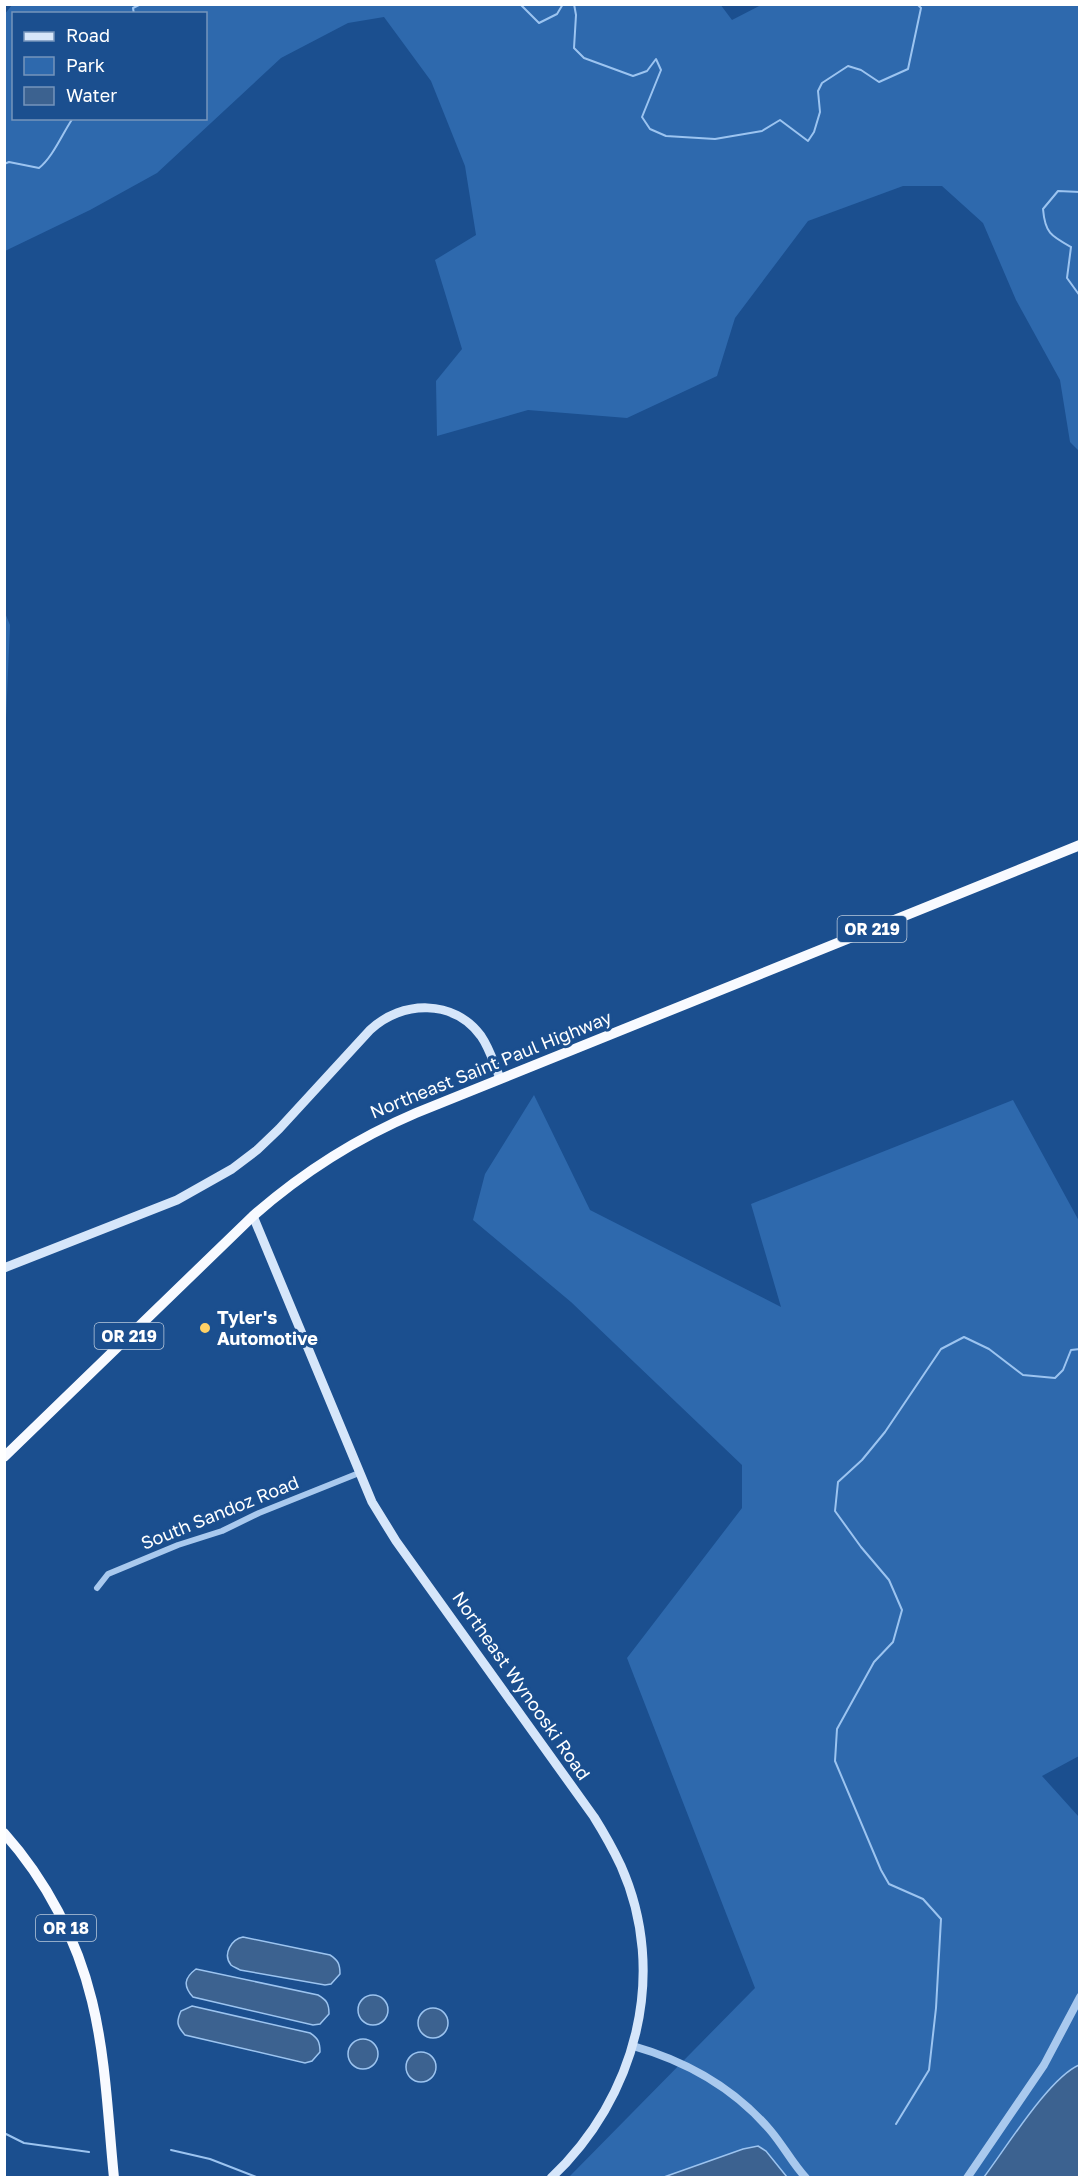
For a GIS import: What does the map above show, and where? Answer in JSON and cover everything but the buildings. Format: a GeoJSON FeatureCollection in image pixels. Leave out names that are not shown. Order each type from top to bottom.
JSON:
{"type":"FeatureCollection","features":[{"type":"Feature","properties":{"kind":"highway","name":"Northeast Saint Paul Highway"},"geometry":{"type":"LineString","coordinates":[[4,1456],[253,1216],[295,1180],[354,1142],[395,1122],[500,1078],[1080,845]]}},
{"type":"Feature","properties":{"kind":"highway","name":"OR 18"},"geometry":{"type":"LineString","coordinates":[[4,1833],[25,1857],[53,1902],[82,1967],[99,2036],[114,2178]]}},
{"type":"Feature","properties":{"kind":"main road"},"geometry":{"type":"LineString","coordinates":[[4,1269],[177,1200],[232,1169],[279,1129],[370,1030],[393,1014],[408,1009],[430,1008],[454,1014],[465,1020],[488,1048],[500,1078]]}},
{"type":"Feature","properties":{"kind":"main road","name":"Northeast Wynooski Road"},"geometry":{"type":"LineString","coordinates":[[253,1216],[372,1502],[396,1541],[585,1804],[621,1867],[636,1913],[642,1950],[641,2004],[633,2046],[616,2091],[599,2121],[569,2161],[551,2178]]}},
{"type":"Feature","properties":{"kind":"street","name":"South Sandoz Road"},"geometry":{"type":"LineString","coordinates":[[97,1588],[108,1574],[178,1545],[222,1531],[359,1473]]}},
{"type":"Feature","properties":{"kind":"street"},"geometry":{"type":"LineString","coordinates":[[967,2178],[1044,2065],[1080,1997]]}},
{"type":"Feature","properties":{"kind":"street"},"geometry":{"type":"LineString","coordinates":[[633,2046],[665,2055],[689,2066],[735,2095],[771,2131],[806,2178]]}},
{"type":"Feature","properties":{"kind":"green space"},"geometry":{"type":"Polygon","coordinates":[[[720,4],[732,20],[763,4],[1079,5],[1079,451],[1070,442],[1060,380],[1016,300],[983,223],[942,186],[903,186],[808,221],[735,318],[717,376],[627,418],[528,410],[437,436],[436,381],[462,349],[435,260],[476,235],[465,166],[431,81],[384,17],[348,23],[281,58],[157,173],[90,210],[5,251],[4,15],[12,5],[720,4]]]}},
{"type":"Feature","properties":{"kind":"green space"},"geometry":{"type":"Polygon","coordinates":[[[5,613],[10,625],[5,742],[5,613]]]}},
{"type":"Feature","properties":{"kind":"green space"},"geometry":{"type":"Polygon","coordinates":[[[534,1095],[590,1210],[781,1307],[751,1204],[1013,1100],[1079,1221],[1079,1756],[1042,1776],[1079,1817],[1079,2177],[569,2177],[755,1988],[627,1658],[742,1508],[742,1465],[571,1302],[473,1220],[485,1174],[534,1095]]]}},
{"type":"Feature","properties":{"kind":"water"},"geometry":{"type":"Polygon","coordinates":[[[243,1937],[330,1955],[338,1963],[340,1974],[331,1984],[325,1985],[240,1970],[228,1961],[228,1952],[235,1941],[243,1937]]]}},
{"type":"Feature","properties":{"kind":"water"},"geometry":{"type":"Polygon","coordinates":[[[196,1969],[318,1995],[327,2003],[329,2014],[320,2024],[313,2025],[193,1997],[186,1982],[196,1969]]]}},
{"type":"Feature","properties":{"kind":"water"},"geometry":{"type":"Polygon","coordinates":[[[373,1995],[384,1999],[388,2010],[384,2021],[373,2025],[362,2021],[358,2010],[362,1999],[373,1995]]]}},
{"type":"Feature","properties":{"kind":"water"},"geometry":{"type":"Polygon","coordinates":[[[192,2006],[310,2033],[318,2041],[320,2052],[312,2061],[305,2063],[185,2035],[178,2024],[178,2018],[181,2011],[192,2006]]]}},
{"type":"Feature","properties":{"kind":"water"},"geometry":{"type":"Polygon","coordinates":[[[433,2008],[444,2012],[448,2023],[444,2034],[433,2038],[422,2034],[418,2023],[422,2012],[433,2008]]]}},
{"type":"Feature","properties":{"kind":"water"},"geometry":{"type":"Polygon","coordinates":[[[363,2039],[369,2040],[377,2048],[377,2060],[369,2068],[363,2069],[357,2068],[349,2060],[348,2054],[349,2048],[357,2040],[363,2039]]]}},
{"type":"Feature","properties":{"kind":"water"},"geometry":{"type":"Polygon","coordinates":[[[421,2052],[432,2056],[436,2067],[432,2078],[421,2082],[410,2078],[406,2067],[410,2056],[421,2052]]]}},
{"type":"Feature","properties":{"kind":"water"},"geometry":{"type":"Polygon","coordinates":[[[1079,2065],[1079,2177],[984,2177],[1042,2099],[1067,2072],[1079,2065]]]}},
{"type":"Feature","properties":{"kind":"water"},"geometry":{"type":"Polygon","coordinates":[[[758,2146],[766,2151],[787,2177],[664,2177],[743,2149],[758,2146]]]}},
{"type":"Feature","properties":{"kind":"waterway"},"geometry":{"type":"LineString","coordinates":[[134,12],[133,8],[141,4]]}},
{"type":"Feature","properties":{"kind":"waterway"},"geometry":{"type":"LineString","coordinates":[[520,4],[539,23],[557,14],[563,4]]}},
{"type":"Feature","properties":{"kind":"waterway"},"geometry":{"type":"LineString","coordinates":[[574,4],[576,15],[574,48],[584,58],[633,76],[647,71],[656,59],[661,70],[642,117],[650,129],[666,136],[715,139],[762,131],[780,120],[808,141],[814,132],[820,112],[818,91],[822,83],[848,66],[861,70],[879,82],[908,69],[921,8],[917,4]]}},
{"type":"Feature","properties":{"kind":"waterway"},"geometry":{"type":"LineString","coordinates":[[4,164],[9,162],[39,168],[53,152],[72,120]]}},
{"type":"Feature","properties":{"kind":"waterway"},"geometry":{"type":"LineString","coordinates":[[1080,192],[1058,191],[1043,209],[1047,229],[1058,240],[1071,247],[1067,278],[1080,296]]}},
{"type":"Feature","properties":{"kind":"waterway"},"geometry":{"type":"LineString","coordinates":[[896,2124],[929,2070],[936,2008],[941,1919],[923,1899],[889,1884],[835,1761],[837,1729],[874,1662],[893,1642],[902,1610],[889,1580],[835,1511],[838,1482],[862,1460],[885,1432],[941,1349],[964,1337],[989,1349],[1023,1375],[1055,1378],[1063,1370],[1071,1350],[1080,1349]]}},
{"type":"Feature","properties":{"kind":"waterway"},"geometry":{"type":"LineString","coordinates":[[4,2133],[24,2143],[89,2152]]}},
{"type":"Feature","properties":{"kind":"waterway"},"geometry":{"type":"LineString","coordinates":[[171,2150],[210,2159],[259,2178]]}},
{"type":"Feature","properties":{"kind":"place","name":"Tyler's Automotive"},"geometry":{"type":"Point","coordinates":[205,1328]}}]}
